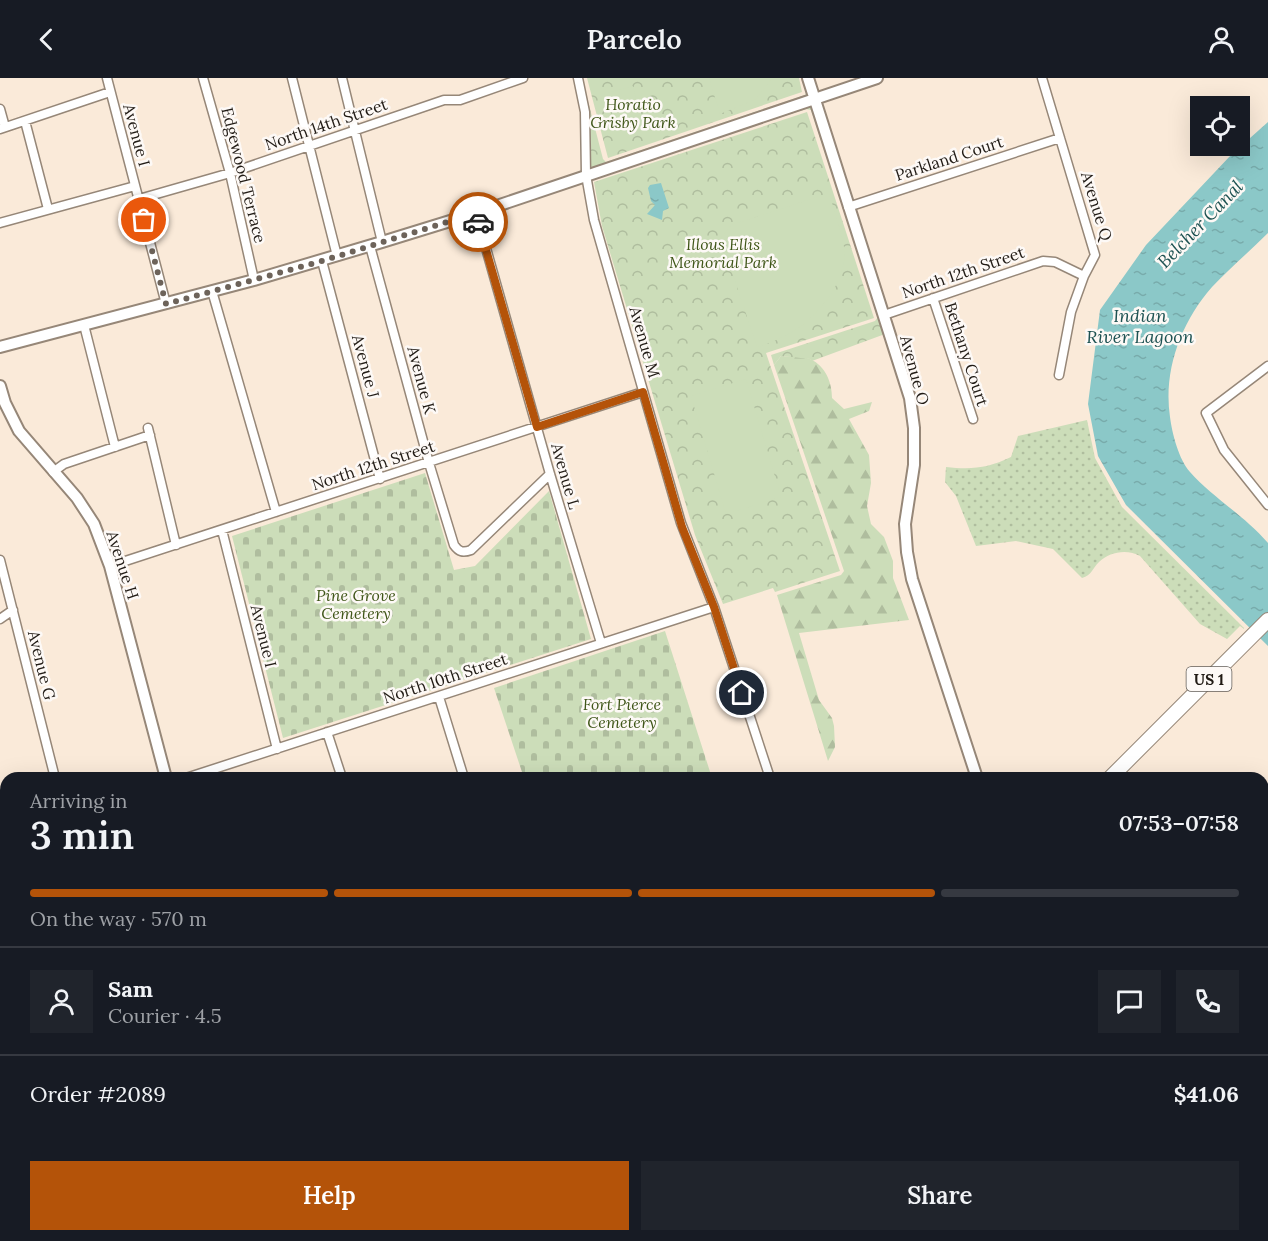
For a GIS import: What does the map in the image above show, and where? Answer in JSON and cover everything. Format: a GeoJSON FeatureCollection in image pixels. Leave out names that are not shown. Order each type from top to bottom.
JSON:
{"type":"FeatureCollection","features":[{"type":"Feature","properties":{"kind":"main road","name":"US 1"},"geometry":{"type":"LineString","coordinates":[[1116,772],[1268,620]]}},
{"type":"Feature","properties":{"kind":"street","name":"Avenue I"},"geometry":{"type":"LineString","coordinates":[[107,78],[166,304]]}},
{"type":"Feature","properties":{"kind":"street","name":"Edgewood Terrace"},"geometry":{"type":"LineString","coordinates":[[203,78],[230,173],[254,280]]}},
{"type":"Feature","properties":{"kind":"street"},"geometry":{"type":"LineString","coordinates":[[292,78],[337,256]]}},
{"type":"Feature","properties":{"kind":"street"},"geometry":{"type":"LineString","coordinates":[[342,78],[382,242]]}},
{"type":"Feature","properties":{"kind":"street","name":"North 14th Street"},"geometry":{"type":"LineString","coordinates":[[139,199],[230,173],[444,100],[460,100],[523,78]]}},
{"type":"Feature","properties":{"kind":"street","name":"Avenue M"},"geometry":{"type":"LineString","coordinates":[[578,78],[585,112],[586,175],[594,220],[682,527],[714,607],[768,772]]}},
{"type":"Feature","properties":{"kind":"street","name":"Avenue O"},"geometry":{"type":"LineString","coordinates":[[808,78],[910,398],[914,428],[914,465],[906,524],[907,552],[912,579],[975,772]]}},
{"type":"Feature","properties":{"kind":"street"},"geometry":{"type":"LineString","coordinates":[[0,347],[322,261],[476,213],[877,78]]}},
{"type":"Feature","properties":{"kind":"street","name":"Avenue Q"},"geometry":{"type":"LineString","coordinates":[[1042,78],[1095,248],[1094,261],[1084,276],[1068,322],[1059,375]]}},
{"type":"Feature","properties":{"kind":"street"},"geometry":{"type":"LineString","coordinates":[[0,110],[2,128],[110,92]]}},
{"type":"Feature","properties":{"kind":"street"},"geometry":{"type":"LineString","coordinates":[[25,121],[48,209]]}},
{"type":"Feature","properties":{"kind":"street","name":"Parkland Court"},"geometry":{"type":"LineString","coordinates":[[848,207],[1060,138]]}},
{"type":"Feature","properties":{"kind":"street"},"geometry":{"type":"LineString","coordinates":[[0,223],[135,186]]}},
{"type":"Feature","properties":{"kind":"street","name":"Avenue L"},"geometry":{"type":"LineString","coordinates":[[476,213],[601,643]]}},
{"type":"Feature","properties":{"kind":"street","name":"Avenue K"},"geometry":{"type":"LineString","coordinates":[[370,246],[429,463],[454,545],[462,552],[471,550],[550,474]]}},
{"type":"Feature","properties":{"kind":"street","name":"Avenue J"},"geometry":{"type":"LineString","coordinates":[[322,261],[380,479]]}},
{"type":"Feature","properties":{"kind":"street","name":"North 12th Street"},"geometry":{"type":"LineString","coordinates":[[884,315],[1043,261],[1055,262],[1084,276]]}},
{"type":"Feature","properties":{"kind":"street"},"geometry":{"type":"LineString","coordinates":[[213,291],[276,512]]}},
{"type":"Feature","properties":{"kind":"street","name":"Bethany Court"},"geometry":{"type":"LineString","coordinates":[[933,298],[973,419]]}},
{"type":"Feature","properties":{"kind":"street"},"geometry":{"type":"LineString","coordinates":[[84,325],[115,447]]}},
{"type":"Feature","properties":{"kind":"street"},"geometry":{"type":"LineString","coordinates":[[1268,366],[1206,413],[1224,450],[1268,505]]}},
{"type":"Feature","properties":{"kind":"street","name":"Avenue H"},"geometry":{"type":"LineString","coordinates":[[0,386],[5,403],[19,431],[77,498],[94,524],[111,566],[164,772]]}},
{"type":"Feature","properties":{"kind":"street","name":"North 12th Street"},"geometry":{"type":"LineString","coordinates":[[111,566],[643,392]]}},
{"type":"Feature","properties":{"kind":"street"},"geometry":{"type":"LineString","coordinates":[[53,472],[64,464],[115,447],[149,431],[176,545]]}},
{"type":"Feature","properties":{"kind":"street","name":"Avenue I"},"geometry":{"type":"LineString","coordinates":[[222,530],[277,749]]}},
{"type":"Feature","properties":{"kind":"street","name":"Avenue G"},"geometry":{"type":"LineString","coordinates":[[0,560],[54,772]]}},
{"type":"Feature","properties":{"kind":"street","name":"North 10th Street"},"geometry":{"type":"LineString","coordinates":[[205,772],[714,607]]}},
{"type":"Feature","properties":{"kind":"street"},"geometry":{"type":"LineString","coordinates":[[0,619],[13,610]]}},
{"type":"Feature","properties":{"kind":"street"},"geometry":{"type":"LineString","coordinates":[[439,697],[462,772]]}},
{"type":"Feature","properties":{"kind":"street"},"geometry":{"type":"LineString","coordinates":[[327,732],[340,772]]}},
{"type":"Feature","properties":{"kind":"green space"},"geometry":{"type":"Polygon","coordinates":[[[582,78],[603,159],[606,162],[805,95],[807,91],[809,96],[590,169],[589,112],[582,78]]]}},
{"type":"Feature","properties":{"kind":"green space","name":"Horatio Grisby Park"},"geometry":{"type":"Polygon","coordinates":[[[587,78],[799,78],[802,92],[608,158],[587,78]]]}},
{"type":"Feature","properties":{"kind":"green space"},"geometry":{"type":"Polygon","coordinates":[[[709,78],[772,78],[756,99],[720,114],[709,78]]]}},
{"type":"Feature","properties":{"kind":"green space"},"geometry":{"type":"Polygon","coordinates":[[[633,86],[636,99],[610,105],[607,93],[633,86]]]}},
{"type":"Feature","properties":{"kind":"green space"},"geometry":{"type":"Polygon","coordinates":[[[637,102],[640,114],[614,121],[611,109],[637,102]]]}},
{"type":"Feature","properties":{"kind":"green space"},"geometry":{"type":"Polygon","coordinates":[[[811,104],[885,334],[812,361],[781,356],[774,365],[771,355],[875,321],[878,317],[811,110],[806,109],[591,179],[811,104]]]}},
{"type":"Feature","properties":{"kind":"green space","name":"Illous Ellis Memorial Park"},"geometry":{"type":"Polygon","coordinates":[[[807,112],[874,318],[766,353],[840,571],[775,592],[773,588],[723,604],[695,535],[602,226],[594,182],[807,112]]]}},
{"type":"Feature","properties":{"kind":"green space"},"geometry":{"type":"Polygon","coordinates":[[[829,193],[844,247],[841,274],[835,287],[817,312],[795,331],[757,347],[721,238],[731,225],[829,193]]]}},
{"type":"Feature","properties":{"kind":"green space"},"geometry":{"type":"Polygon","coordinates":[[[781,356],[807,358],[816,362],[824,370],[829,381],[832,398],[844,409],[872,402],[869,411],[849,419],[869,455],[871,483],[867,506],[871,524],[884,537],[893,561],[893,578],[909,620],[799,633],[819,700],[832,718],[834,726],[835,747],[828,761],[777,595],[841,575],[844,571],[774,365],[781,356]]]}},
{"type":"Feature","properties":{"kind":"green space"},"geometry":{"type":"Polygon","coordinates":[[[746,379],[781,497],[726,514],[691,396],[746,379]]]}},
{"type":"Feature","properties":{"kind":"green space"},"geometry":{"type":"Polygon","coordinates":[[[1087,420],[1095,458],[1122,507],[1244,629],[1240,626],[1227,639],[1200,624],[1140,556],[1130,552],[1108,555],[1092,572],[1082,578],[1053,549],[1016,541],[976,546],[956,496],[945,482],[946,467],[972,468],[995,464],[1011,457],[1018,436],[1087,420]]]}},
{"type":"Feature","properties":{"kind":"green space","name":"Pine Grove Cemetery"},"geometry":{"type":"Polygon","coordinates":[[[425,473],[454,570],[475,566],[549,491],[591,639],[283,738],[232,536],[425,473]]]}},
{"type":"Feature","properties":{"kind":"green space","name":"Fort Pierce Cemetery"},"geometry":{"type":"Polygon","coordinates":[[[665,631],[710,772],[522,772],[494,688],[665,631]]]}},
{"type":"Feature","properties":{"kind":"water","name":"Indian River Lagoon"},"geometry":{"type":"Polygon","coordinates":[[[1268,122],[1268,233],[1212,287],[1191,316],[1183,331],[1172,365],[1169,400],[1174,438],[1186,467],[1268,543],[1268,646],[1126,505],[1098,456],[1088,404],[1100,310],[1146,245],[1230,156],[1250,156],[1250,138],[1268,122]]]}},
{"type":"Feature","properties":{"kind":"water"},"geometry":{"type":"Polygon","coordinates":[[[661,183],[669,208],[663,211],[662,220],[647,214],[655,205],[651,201],[648,188],[650,185],[661,183]]]}},
{"type":"Feature","properties":{"kind":"way so far"},"geometry":{"type":"LineString","coordinates":[[144,220],[166,304],[322,261],[476,213],[478,222]]}},
{"type":"Feature","properties":{"kind":"route"},"geometry":{"type":"LineString","coordinates":[[478,222],[537,427],[643,392],[682,527],[714,607],[742,693]]}},
{"type":"Feature","properties":{"kind":"water label","name":"Belcher Canal"},"geometry":{"type":"Point","coordinates":[1200,224]}}]}
